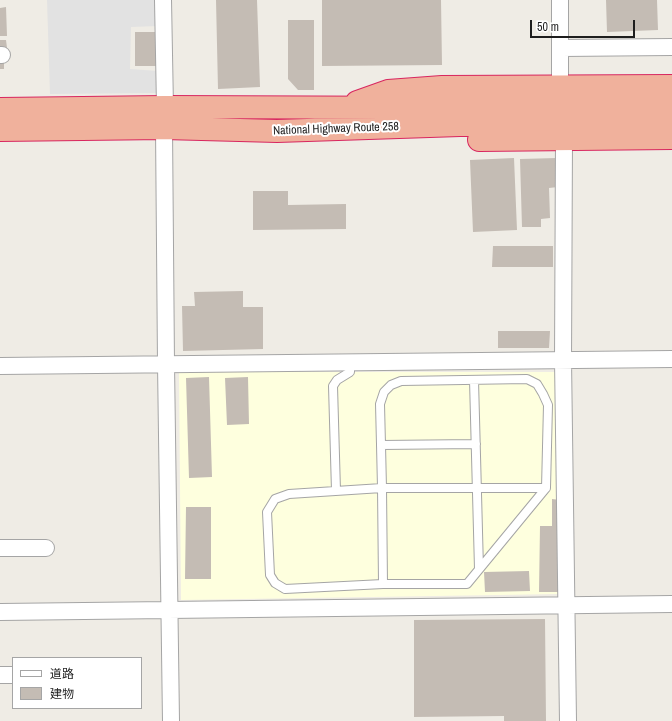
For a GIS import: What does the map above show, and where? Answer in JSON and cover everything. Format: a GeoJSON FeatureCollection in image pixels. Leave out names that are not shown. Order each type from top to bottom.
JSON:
{"type":"FeatureCollection","features":[{"type":"Feature","properties":{"kind":"highway"},"geometry":{"type":"LineString","coordinates":[[340,108],[388,92],[442,87],[672,86]]}},
{"type":"Feature","properties":{"kind":"highway","name":"National Highway Route 258"},"geometry":{"type":"LineString","coordinates":[[0,109],[165,107],[459,108],[672,104]]}},
{"type":"Feature","properties":{"kind":"highway","name":"National Highway Route 258"},"geometry":{"type":"LineString","coordinates":[[0,130],[164,128],[277,131],[468,125],[672,122]]}},
{"type":"Feature","properties":{"kind":"highway"},"geometry":{"type":"LineString","coordinates":[[277,131],[337,142],[672,138]]}},
{"type":"Feature","properties":{"kind":"street"},"geometry":{"type":"LineString","coordinates":[[163,0],[165,107]]}},
{"type":"Feature","properties":{"kind":"street"},"geometry":{"type":"LineString","coordinates":[[560,0],[560,87]]}},
{"type":"Feature","properties":{"kind":"street"},"geometry":{"type":"LineString","coordinates":[[561,48],[672,48]]}},
{"type":"Feature","properties":{"kind":"street"},"geometry":{"type":"LineString","coordinates":[[164,128],[171,721]]}},
{"type":"Feature","properties":{"kind":"street"},"geometry":{"type":"LineString","coordinates":[[564,139],[563,360],[568,721]]}},
{"type":"Feature","properties":{"kind":"street"},"geometry":{"type":"LineString","coordinates":[[0,366],[672,358]]}},
{"type":"Feature","properties":{"kind":"street"},"geometry":{"type":"LineString","coordinates":[[0,548],[46,548]]}},
{"type":"Feature","properties":{"kind":"street"},"geometry":{"type":"LineString","coordinates":[[0,612],[672,604]]}},
{"type":"Feature","properties":{"kind":"street"},"geometry":{"type":"LineString","coordinates":[[0,675],[12,675]]}},
{"type":"Feature","properties":{"kind":"lane"},"geometry":{"type":"LineString","coordinates":[[336,491],[333,386],[337,380],[350,372],[350,362]]}},
{"type":"Feature","properties":{"kind":"lane"},"geometry":{"type":"LineString","coordinates":[[383,584],[382,488],[380,404],[384,392],[391,385],[401,381],[527,379],[537,384],[548,405],[546,488],[467,584],[383,584],[285,589],[275,583],[270,574],[268,512],[275,499],[289,494],[382,488],[546,488]]}},
{"type":"Feature","properties":{"kind":"lane"},"geometry":{"type":"LineString","coordinates":[[474,380],[479,569]]}},
{"type":"Feature","properties":{"kind":"lane"},"geometry":{"type":"LineString","coordinates":[[381,445],[476,444]]}},
{"type":"Feature","properties":{"kind":"shaded area"},"geometry":{"type":"Polygon","coordinates":[[[47,0],[158,0],[158,26],[131,27],[130,69],[158,71],[158,93],[50,94],[47,0]]]}},
{"type":"Feature","properties":{"kind":"shaded area"},"geometry":{"type":"Polygon","coordinates":[[[179,372],[559,372],[561,594],[181,600],[179,372]]]}},
{"type":"Feature","properties":{"kind":"building"},"geometry":{"type":"Polygon","coordinates":[[[216,0],[257,0],[260,87],[218,89],[216,0]]]}},
{"type":"Feature","properties":{"kind":"building"},"geometry":{"type":"Polygon","coordinates":[[[322,0],[441,0],[442,65],[322,66],[322,0]]]}},
{"type":"Feature","properties":{"kind":"building"},"geometry":{"type":"Polygon","coordinates":[[[606,0],[657,0],[658,30],[607,32],[606,0]]]}},
{"type":"Feature","properties":{"kind":"building"},"geometry":{"type":"Polygon","coordinates":[[[6,7],[7,36],[0,36],[0,8],[6,7]]]}},
{"type":"Feature","properties":{"kind":"building"},"geometry":{"type":"Polygon","coordinates":[[[288,20],[314,20],[314,90],[298,90],[288,79],[288,20]]]}},
{"type":"Feature","properties":{"kind":"building"},"geometry":{"type":"Polygon","coordinates":[[[135,32],[158,32],[158,66],[135,66],[135,32]]]}},
{"type":"Feature","properties":{"kind":"building"},"geometry":{"type":"Polygon","coordinates":[[[0,40],[6,40],[7,48],[0,49],[0,40]]]}},
{"type":"Feature","properties":{"kind":"building"},"geometry":{"type":"Polygon","coordinates":[[[0,61],[4,61],[4,69],[0,69],[0,61]]]}},
{"type":"Feature","properties":{"kind":"building"},"geometry":{"type":"Polygon","coordinates":[[[514,158],[517,230],[473,232],[470,160],[514,158]]]}},
{"type":"Feature","properties":{"kind":"building"},"geometry":{"type":"Polygon","coordinates":[[[557,158],[558,187],[549,188],[550,218],[541,219],[541,227],[522,227],[520,159],[557,158]]]}},
{"type":"Feature","properties":{"kind":"building"},"geometry":{"type":"Polygon","coordinates":[[[253,191],[288,191],[288,205],[346,204],[346,229],[253,230],[253,191]]]}},
{"type":"Feature","properties":{"kind":"building"},"geometry":{"type":"Polygon","coordinates":[[[493,246],[553,246],[553,267],[492,267],[493,246]]]}},
{"type":"Feature","properties":{"kind":"building"},"geometry":{"type":"Polygon","coordinates":[[[243,291],[243,307],[263,307],[263,349],[183,351],[182,306],[195,306],[194,292],[243,291]]]}},
{"type":"Feature","properties":{"kind":"building"},"geometry":{"type":"Polygon","coordinates":[[[498,331],[550,331],[549,348],[498,348],[498,331]]]}},
{"type":"Feature","properties":{"kind":"building"},"geometry":{"type":"Polygon","coordinates":[[[209,377],[212,477],[189,478],[186,378],[209,377]]]}},
{"type":"Feature","properties":{"kind":"building"},"geometry":{"type":"Polygon","coordinates":[[[248,377],[249,424],[227,425],[225,378],[248,377]]]}},
{"type":"Feature","properties":{"kind":"building"},"geometry":{"type":"Polygon","coordinates":[[[552,499],[560,500],[559,592],[539,592],[540,526],[552,526],[552,499]]]}},
{"type":"Feature","properties":{"kind":"building"},"geometry":{"type":"Polygon","coordinates":[[[186,507],[211,507],[211,579],[185,579],[186,507]]]}},
{"type":"Feature","properties":{"kind":"building"},"geometry":{"type":"Polygon","coordinates":[[[529,571],[530,591],[485,592],[484,572],[529,571]]]}},
{"type":"Feature","properties":{"kind":"building"},"geometry":{"type":"Polygon","coordinates":[[[545,619],[546,721],[504,721],[504,716],[414,717],[414,620],[545,619]]]}}]}
